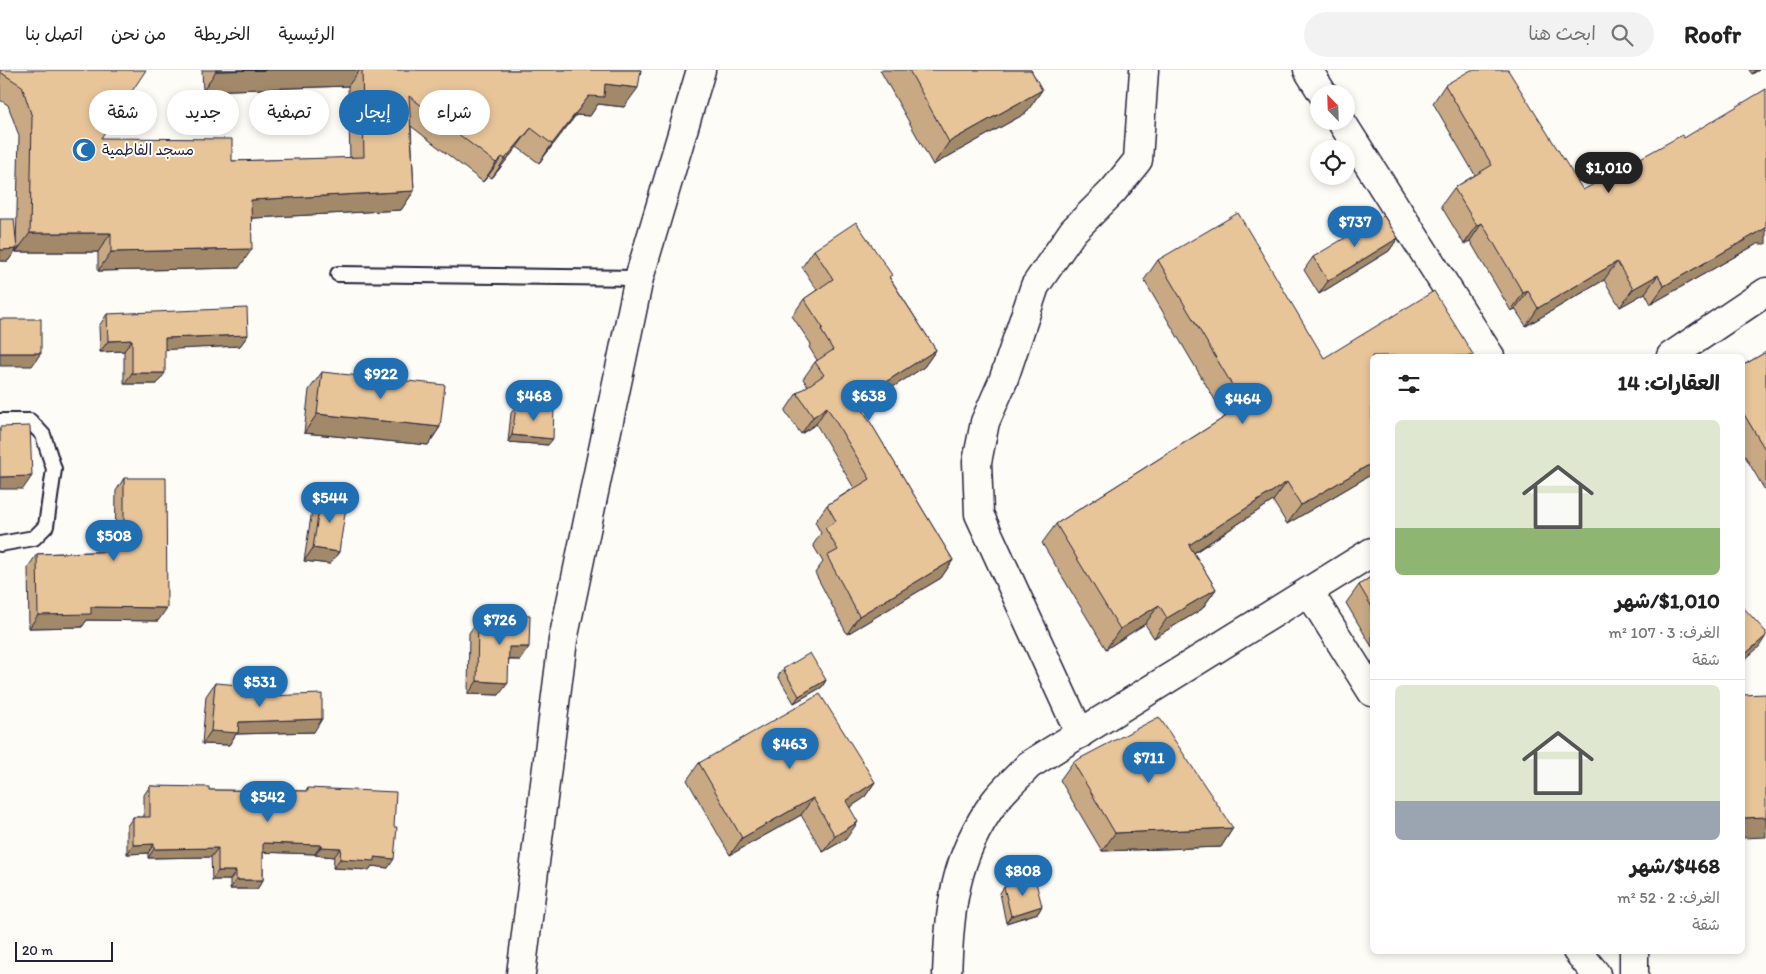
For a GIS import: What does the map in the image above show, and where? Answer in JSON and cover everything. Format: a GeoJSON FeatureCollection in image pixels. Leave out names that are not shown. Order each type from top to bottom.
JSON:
{"type":"FeatureCollection","features":[{"type":"Feature","properties":{"kind":"street"},"geometry":{"type":"LineString","coordinates":[[521,974],[563,640],[639,278],[701,70]]}},
{"type":"Feature","properties":{"kind":"street"},"geometry":{"type":"LineString","coordinates":[[1080,734],[979,514],[977,462],[985,422],[1003,381],[1035,286],[1073,231],[1113,191],[1138,160],[1144,70]]}},
{"type":"Feature","properties":{"kind":"street"},"geometry":{"type":"LineString","coordinates":[[1308,70],[1318,85]]}},
{"type":"Feature","properties":{"kind":"street"},"geometry":{"type":"LineString","coordinates":[[1347,130],[1489,354]]}},
{"type":"Feature","properties":{"kind":"street"},"geometry":{"type":"LineString","coordinates":[[1674,354],[1766,292]]}},
{"type":"Feature","properties":{"kind":"street"},"geometry":{"type":"LineString","coordinates":[[947,974],[948,936],[955,884],[970,842],[996,800],[1030,765],[1370,553]]}},
{"type":"Feature","properties":{"kind":"street"},"geometry":{"type":"LineString","coordinates":[[1310,592],[1370,689]]}},
{"type":"Feature","properties":{"kind":"street"},"geometry":{"type":"LineString","coordinates":[[1579,954],[1596,974]]}},
{"type":"Feature","properties":{"kind":"street"},"geometry":{"type":"LineString","coordinates":[[1634,954],[1634,974]]}},
{"type":"Feature","properties":{"kind":"lane"},"geometry":{"type":"LineString","coordinates":[[338,274],[639,278]]}},
{"type":"Feature","properties":{"kind":"lane"},"geometry":{"type":"LineString","coordinates":[[0,420],[30,421],[43,436],[54,469],[46,526],[34,538],[0,544]]}},
{"type":"Feature","properties":{"kind":"building"},"geometry":{"type":"Polygon","coordinates":[[[0,70],[146,70],[133,90],[89,90],[89,135],[103,135],[101,138],[232,139],[232,161],[364,157],[363,135],[409,135],[409,96],[414,191],[251,200],[252,249],[111,252],[111,233],[30,233],[32,117],[22,86],[0,72],[0,70]]]}},
{"type":"Feature","properties":{"kind":"building"},"geometry":{"type":"Polygon","coordinates":[[[216,70],[266,70],[216,71],[216,70]]]}},
{"type":"Feature","properties":{"kind":"building"},"geometry":{"type":"Polygon","coordinates":[[[362,70],[641,70],[638,88],[605,84],[604,97],[589,96],[552,144],[531,128],[505,159],[502,157],[496,163],[460,135],[490,135],[490,90],[419,90],[419,104],[409,96],[409,90],[362,90],[362,70]]]}},
{"type":"Feature","properties":{"kind":"building"},"geometry":{"type":"Polygon","coordinates":[[[909,70],[1031,70],[1042,90],[949,142],[909,70]]]}},
{"type":"Feature","properties":{"kind":"building"},"geometry":{"type":"Polygon","coordinates":[[[1471,70],[1508,70],[1583,190],[1682,135],[1684,138],[1766,89],[1766,228],[1664,286],[1658,275],[1633,289],[1617,262],[1538,308],[1528,291],[1523,293],[1482,223],[1477,226],[1454,188],[1492,165],[1445,85],[1471,70]]]}},
{"type":"Feature","properties":{"kind":"building"},"geometry":{"type":"Polygon","coordinates":[[[1238,213],[1324,358],[1434,291],[1473,354],[1370,354],[1370,464],[1301,505],[1287,482],[1189,545],[1216,589],[1167,618],[1159,605],[1120,629],[1056,524],[1244,405],[1158,260],[1238,213]]]}},
{"type":"Feature","properties":{"kind":"building"},"geometry":{"type":"Polygon","coordinates":[[[1383,215],[1398,238],[1328,281],[1313,257],[1383,215]]]}},
{"type":"Feature","properties":{"kind":"building"},"geometry":{"type":"Polygon","coordinates":[[[0,219],[14,219],[17,249],[0,250],[0,219]]]}},
{"type":"Feature","properties":{"kind":"building"},"geometry":{"type":"Polygon","coordinates":[[[856,222],[892,275],[889,277],[936,350],[857,400],[953,560],[859,616],[827,556],[838,550],[825,528],[836,521],[827,505],[870,479],[827,407],[813,417],[797,393],[824,375],[815,362],[833,350],[821,330],[823,328],[804,299],[833,279],[814,250],[856,222]]]}},
{"type":"Feature","properties":{"kind":"building"},"geometry":{"type":"Polygon","coordinates":[[[247,308],[248,335],[165,338],[165,373],[132,373],[132,340],[108,341],[107,314],[247,308]]]}},
{"type":"Feature","properties":{"kind":"building"},"geometry":{"type":"Polygon","coordinates":[[[0,319],[41,319],[41,353],[0,353],[0,319]]]}},
{"type":"Feature","properties":{"kind":"building"},"geometry":{"type":"Polygon","coordinates":[[[1766,352],[1766,451],[1745,416],[1745,364],[1766,352]]]}},
{"type":"Feature","properties":{"kind":"building"},"geometry":{"type":"Polygon","coordinates":[[[322,372],[445,385],[440,427],[317,414],[322,372]]]}},
{"type":"Feature","properties":{"kind":"building"},"geometry":{"type":"Polygon","coordinates":[[[516,407],[554,407],[553,439],[512,435],[516,407]]]}},
{"type":"Feature","properties":{"kind":"building"},"geometry":{"type":"Polygon","coordinates":[[[30,426],[32,476],[0,477],[0,427],[30,426]]]}},
{"type":"Feature","properties":{"kind":"building"},"geometry":{"type":"Polygon","coordinates":[[[124,478],[166,478],[167,608],[91,607],[91,614],[38,615],[37,554],[124,551],[124,478]]]}},
{"type":"Feature","properties":{"kind":"building"},"geometry":{"type":"Polygon","coordinates":[[[321,497],[347,501],[339,552],[313,548],[321,497]]]}},
{"type":"Feature","properties":{"kind":"building"},"geometry":{"type":"Polygon","coordinates":[[[1370,577],[1370,604],[1359,585],[1370,577]]]}},
{"type":"Feature","properties":{"kind":"building"},"geometry":{"type":"Polygon","coordinates":[[[1745,609],[1766,632],[1766,636],[1745,654],[1745,609]]]}},
{"type":"Feature","properties":{"kind":"building"},"geometry":{"type":"Polygon","coordinates":[[[503,614],[530,615],[529,647],[509,647],[508,683],[477,681],[478,620],[502,621],[503,614]]]}},
{"type":"Feature","properties":{"kind":"building"},"geometry":{"type":"Polygon","coordinates":[[[810,653],[826,680],[799,696],[783,669],[810,653]]]}},
{"type":"Feature","properties":{"kind":"building"},"geometry":{"type":"Polygon","coordinates":[[[215,683],[241,685],[241,697],[322,694],[322,719],[239,722],[238,733],[211,731],[215,683]]]}},
{"type":"Feature","properties":{"kind":"building"},"geometry":{"type":"Polygon","coordinates":[[[820,694],[875,782],[846,801],[858,822],[835,836],[813,798],[742,838],[699,763],[820,694]]]}},
{"type":"Feature","properties":{"kind":"building"},"geometry":{"type":"Polygon","coordinates":[[[1766,694],[1766,817],[1745,818],[1745,695],[1766,694]]]}},
{"type":"Feature","properties":{"kind":"building"},"geometry":{"type":"Polygon","coordinates":[[[1159,717],[1233,828],[1115,833],[1073,762],[1159,717]]]}},
{"type":"Feature","properties":{"kind":"building"},"geometry":{"type":"Polygon","coordinates":[[[150,786],[209,787],[209,790],[308,791],[308,788],[396,792],[394,827],[397,827],[394,859],[375,857],[375,861],[340,859],[341,848],[321,847],[321,845],[263,843],[263,880],[236,880],[236,871],[218,871],[218,848],[154,849],[154,844],[133,845],[133,817],[150,817],[150,786]]]}},
{"type":"Feature","properties":{"kind":"building"},"geometry":{"type":"Polygon","coordinates":[[[1035,879],[1042,906],[1011,916],[1004,887],[1035,879]]]}},
{"type":"Feature","properties":{"kind":"place","name":"مسجد الفاطمية"},"geometry":{"type":"Point","coordinates":[84,150]}}]}
